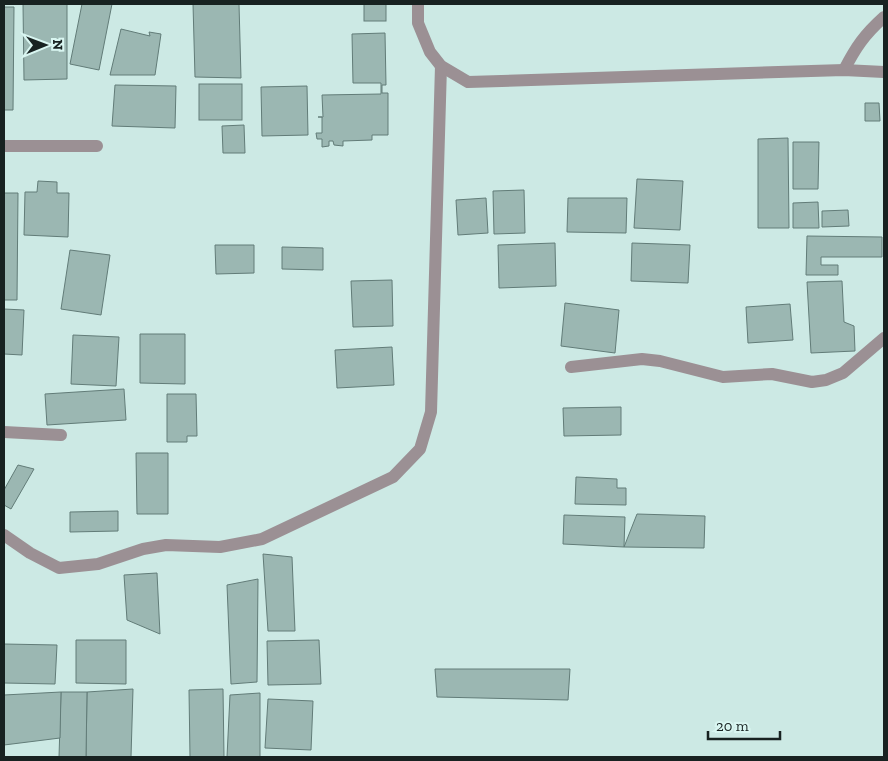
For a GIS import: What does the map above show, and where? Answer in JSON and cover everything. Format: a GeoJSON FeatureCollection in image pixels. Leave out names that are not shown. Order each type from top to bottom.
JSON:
{"type":"FeatureCollection","features":[{"type":"Feature","properties":{"kind":"street"},"geometry":{"type":"LineString","coordinates":[[418,4],[418,22],[430,52],[441,66],[468,82],[844,70],[884,72]]}},
{"type":"Feature","properties":{"kind":"street"},"geometry":{"type":"LineString","coordinates":[[844,70],[857,46],[869,31],[884,18]]}},
{"type":"Feature","properties":{"kind":"street"},"geometry":{"type":"LineString","coordinates":[[4,535],[30,553],[59,568],[98,564],[142,549],[166,545],[220,547],[254,540],[393,477],[420,449],[431,412],[441,66]]}},
{"type":"Feature","properties":{"kind":"street"},"geometry":{"type":"LineString","coordinates":[[4,146],[97,146]]}},
{"type":"Feature","properties":{"kind":"street"},"geometry":{"type":"LineString","coordinates":[[571,367],[642,359],[660,361],[723,377],[772,374],[812,382],[826,380],[842,373],[884,338]]}},
{"type":"Feature","properties":{"kind":"street"},"geometry":{"type":"LineString","coordinates":[[4,432],[61,435]]}},
{"type":"Feature","properties":{"kind":"building"},"geometry":{"type":"Polygon","coordinates":[[[23,4],[67,4],[67,79],[24,80],[23,4]]]}},
{"type":"Feature","properties":{"kind":"building"},"geometry":{"type":"Polygon","coordinates":[[[82,4],[112,4],[99,70],[70,64],[82,4]]]}},
{"type":"Feature","properties":{"kind":"building"},"geometry":{"type":"Polygon","coordinates":[[[193,4],[239,4],[241,78],[195,77],[193,4]]]}},
{"type":"Feature","properties":{"kind":"building"},"geometry":{"type":"Polygon","coordinates":[[[364,4],[386,4],[386,21],[364,21],[364,4]]]}},
{"type":"Feature","properties":{"kind":"building"},"geometry":{"type":"Polygon","coordinates":[[[4,7],[14,7],[13,110],[4,110],[4,7]]]}},
{"type":"Feature","properties":{"kind":"building"},"geometry":{"type":"Polygon","coordinates":[[[121,29],[150,36],[149,32],[161,34],[155,75],[110,75],[121,29]]]}},
{"type":"Feature","properties":{"kind":"building"},"geometry":{"type":"Polygon","coordinates":[[[385,33],[386,85],[382,85],[382,93],[388,93],[388,135],[372,135],[372,140],[343,141],[343,146],[334,145],[333,141],[329,141],[329,146],[322,147],[322,139],[317,139],[316,133],[322,133],[322,95],[381,94],[381,83],[353,83],[352,34],[385,33]]]}},
{"type":"Feature","properties":{"kind":"building"},"geometry":{"type":"Polygon","coordinates":[[[199,84],[242,84],[242,120],[199,120],[199,84]]]}},
{"type":"Feature","properties":{"kind":"building"},"geometry":{"type":"Polygon","coordinates":[[[115,85],[176,86],[175,128],[112,126],[115,85]]]}},
{"type":"Feature","properties":{"kind":"building"},"geometry":{"type":"Polygon","coordinates":[[[307,86],[308,135],[262,136],[261,87],[307,86]]]}},
{"type":"Feature","properties":{"kind":"building"},"geometry":{"type":"Polygon","coordinates":[[[865,103],[879,103],[880,121],[865,121],[865,103]]]}},
{"type":"Feature","properties":{"kind":"building"},"geometry":{"type":"Polygon","coordinates":[[[244,125],[245,153],[223,153],[222,126],[244,125]]]}},
{"type":"Feature","properties":{"kind":"building"},"geometry":{"type":"Polygon","coordinates":[[[788,138],[789,228],[758,228],[758,139],[788,138]]]}},
{"type":"Feature","properties":{"kind":"building"},"geometry":{"type":"Polygon","coordinates":[[[793,142],[819,142],[818,189],[793,189],[793,142]]]}},
{"type":"Feature","properties":{"kind":"building"},"geometry":{"type":"Polygon","coordinates":[[[637,179],[683,181],[680,230],[634,228],[637,179]]]}},
{"type":"Feature","properties":{"kind":"building"},"geometry":{"type":"Polygon","coordinates":[[[38,181],[57,182],[57,193],[69,193],[68,237],[24,235],[25,192],[37,192],[38,181]]]}},
{"type":"Feature","properties":{"kind":"building"},"geometry":{"type":"Polygon","coordinates":[[[524,190],[525,233],[494,234],[493,191],[524,190]]]}},
{"type":"Feature","properties":{"kind":"building"},"geometry":{"type":"Polygon","coordinates":[[[4,193],[18,193],[17,300],[4,300],[4,193]]]}},
{"type":"Feature","properties":{"kind":"building"},"geometry":{"type":"Polygon","coordinates":[[[486,198],[488,233],[458,235],[456,200],[486,198]]]}},
{"type":"Feature","properties":{"kind":"building"},"geometry":{"type":"Polygon","coordinates":[[[568,198],[627,198],[626,233],[567,232],[568,198]]]}},
{"type":"Feature","properties":{"kind":"building"},"geometry":{"type":"Polygon","coordinates":[[[818,202],[819,228],[793,228],[793,203],[818,202]]]}},
{"type":"Feature","properties":{"kind":"building"},"geometry":{"type":"Polygon","coordinates":[[[848,210],[849,226],[822,227],[822,211],[848,210]]]}},
{"type":"Feature","properties":{"kind":"building"},"geometry":{"type":"Polygon","coordinates":[[[807,236],[882,237],[882,257],[821,257],[821,265],[838,265],[838,275],[806,275],[807,236]]]}},
{"type":"Feature","properties":{"kind":"building"},"geometry":{"type":"Polygon","coordinates":[[[555,243],[556,286],[499,288],[498,245],[555,243]]]}},
{"type":"Feature","properties":{"kind":"building"},"geometry":{"type":"Polygon","coordinates":[[[632,243],[690,245],[688,283],[631,281],[632,243]]]}},
{"type":"Feature","properties":{"kind":"building"},"geometry":{"type":"Polygon","coordinates":[[[215,245],[254,245],[254,273],[216,274],[215,245]]]}},
{"type":"Feature","properties":{"kind":"building"},"geometry":{"type":"Polygon","coordinates":[[[282,247],[323,248],[323,270],[282,269],[282,247]]]}},
{"type":"Feature","properties":{"kind":"building"},"geometry":{"type":"Polygon","coordinates":[[[70,250],[110,255],[101,315],[61,309],[70,250]]]}},
{"type":"Feature","properties":{"kind":"building"},"geometry":{"type":"Polygon","coordinates":[[[392,280],[393,326],[353,327],[351,281],[392,280]]]}},
{"type":"Feature","properties":{"kind":"building"},"geometry":{"type":"Polygon","coordinates":[[[842,281],[844,322],[854,326],[855,351],[811,353],[807,282],[842,281]]]}},
{"type":"Feature","properties":{"kind":"building"},"geometry":{"type":"Polygon","coordinates":[[[565,303],[619,310],[615,353],[561,346],[565,303]]]}},
{"type":"Feature","properties":{"kind":"building"},"geometry":{"type":"Polygon","coordinates":[[[790,304],[793,340],[748,343],[746,307],[790,304]]]}},
{"type":"Feature","properties":{"kind":"building"},"geometry":{"type":"Polygon","coordinates":[[[4,309],[24,310],[22,355],[4,354],[4,309]]]}},
{"type":"Feature","properties":{"kind":"building"},"geometry":{"type":"Polygon","coordinates":[[[140,334],[185,334],[185,384],[140,383],[140,334]]]}},
{"type":"Feature","properties":{"kind":"building"},"geometry":{"type":"Polygon","coordinates":[[[73,335],[119,337],[116,386],[71,384],[73,335]]]}},
{"type":"Feature","properties":{"kind":"building"},"geometry":{"type":"Polygon","coordinates":[[[392,347],[394,385],[337,388],[335,350],[392,347]]]}},
{"type":"Feature","properties":{"kind":"building"},"geometry":{"type":"Polygon","coordinates":[[[124,389],[126,420],[47,425],[45,394],[124,389]]]}},
{"type":"Feature","properties":{"kind":"building"},"geometry":{"type":"Polygon","coordinates":[[[167,394],[196,394],[197,436],[187,436],[187,442],[167,442],[167,394]]]}},
{"type":"Feature","properties":{"kind":"building"},"geometry":{"type":"Polygon","coordinates":[[[621,407],[621,435],[564,436],[563,408],[621,407]]]}},
{"type":"Feature","properties":{"kind":"building"},"geometry":{"type":"Polygon","coordinates":[[[136,453],[168,453],[168,514],[137,514],[136,453]]]}},
{"type":"Feature","properties":{"kind":"building"},"geometry":{"type":"Polygon","coordinates":[[[18,465],[34,469],[11,509],[4,505],[4,490],[18,465]]]}},
{"type":"Feature","properties":{"kind":"building"},"geometry":{"type":"Polygon","coordinates":[[[576,477],[617,479],[617,488],[626,488],[626,505],[575,504],[576,477]]]}},
{"type":"Feature","properties":{"kind":"building"},"geometry":{"type":"Polygon","coordinates":[[[118,511],[118,531],[70,532],[70,512],[118,511]]]}},
{"type":"Feature","properties":{"kind":"building"},"geometry":{"type":"Polygon","coordinates":[[[637,514],[705,516],[704,548],[624,547],[637,514]]]}},
{"type":"Feature","properties":{"kind":"building"},"geometry":{"type":"Polygon","coordinates":[[[564,515],[625,517],[624,547],[563,544],[564,515]]]}},
{"type":"Feature","properties":{"kind":"building"},"geometry":{"type":"Polygon","coordinates":[[[263,554],[292,557],[295,631],[268,631],[263,554]]]}},
{"type":"Feature","properties":{"kind":"building"},"geometry":{"type":"Polygon","coordinates":[[[157,573],[160,634],[127,620],[124,575],[157,573]]]}},
{"type":"Feature","properties":{"kind":"building"},"geometry":{"type":"Polygon","coordinates":[[[258,579],[257,682],[231,684],[227,585],[258,579]]]}},
{"type":"Feature","properties":{"kind":"building"},"geometry":{"type":"Polygon","coordinates":[[[76,640],[126,640],[126,684],[76,683],[76,640]]]}},
{"type":"Feature","properties":{"kind":"building"},"geometry":{"type":"Polygon","coordinates":[[[319,640],[321,684],[268,685],[267,641],[319,640]]]}},
{"type":"Feature","properties":{"kind":"building"},"geometry":{"type":"Polygon","coordinates":[[[4,644],[57,645],[55,684],[4,683],[4,644]]]}},
{"type":"Feature","properties":{"kind":"building"},"geometry":{"type":"Polygon","coordinates":[[[435,669],[570,669],[568,700],[437,697],[435,669]]]}},
{"type":"Feature","properties":{"kind":"building"},"geometry":{"type":"Polygon","coordinates":[[[133,689],[131,757],[86,757],[87,692],[133,689]]]}},
{"type":"Feature","properties":{"kind":"building"},"geometry":{"type":"Polygon","coordinates":[[[223,689],[224,757],[190,757],[189,690],[223,689]]]}},
{"type":"Feature","properties":{"kind":"building"},"geometry":{"type":"Polygon","coordinates":[[[61,692],[87,692],[86,757],[59,757],[61,692]]]}},
{"type":"Feature","properties":{"kind":"building"},"geometry":{"type":"Polygon","coordinates":[[[61,692],[60,738],[4,745],[4,695],[61,692]]]}},
{"type":"Feature","properties":{"kind":"building"},"geometry":{"type":"Polygon","coordinates":[[[260,693],[260,757],[227,757],[230,695],[260,693]]]}},
{"type":"Feature","properties":{"kind":"building"},"geometry":{"type":"Polygon","coordinates":[[[268,699],[313,701],[311,750],[265,748],[268,699]]]}}]}
